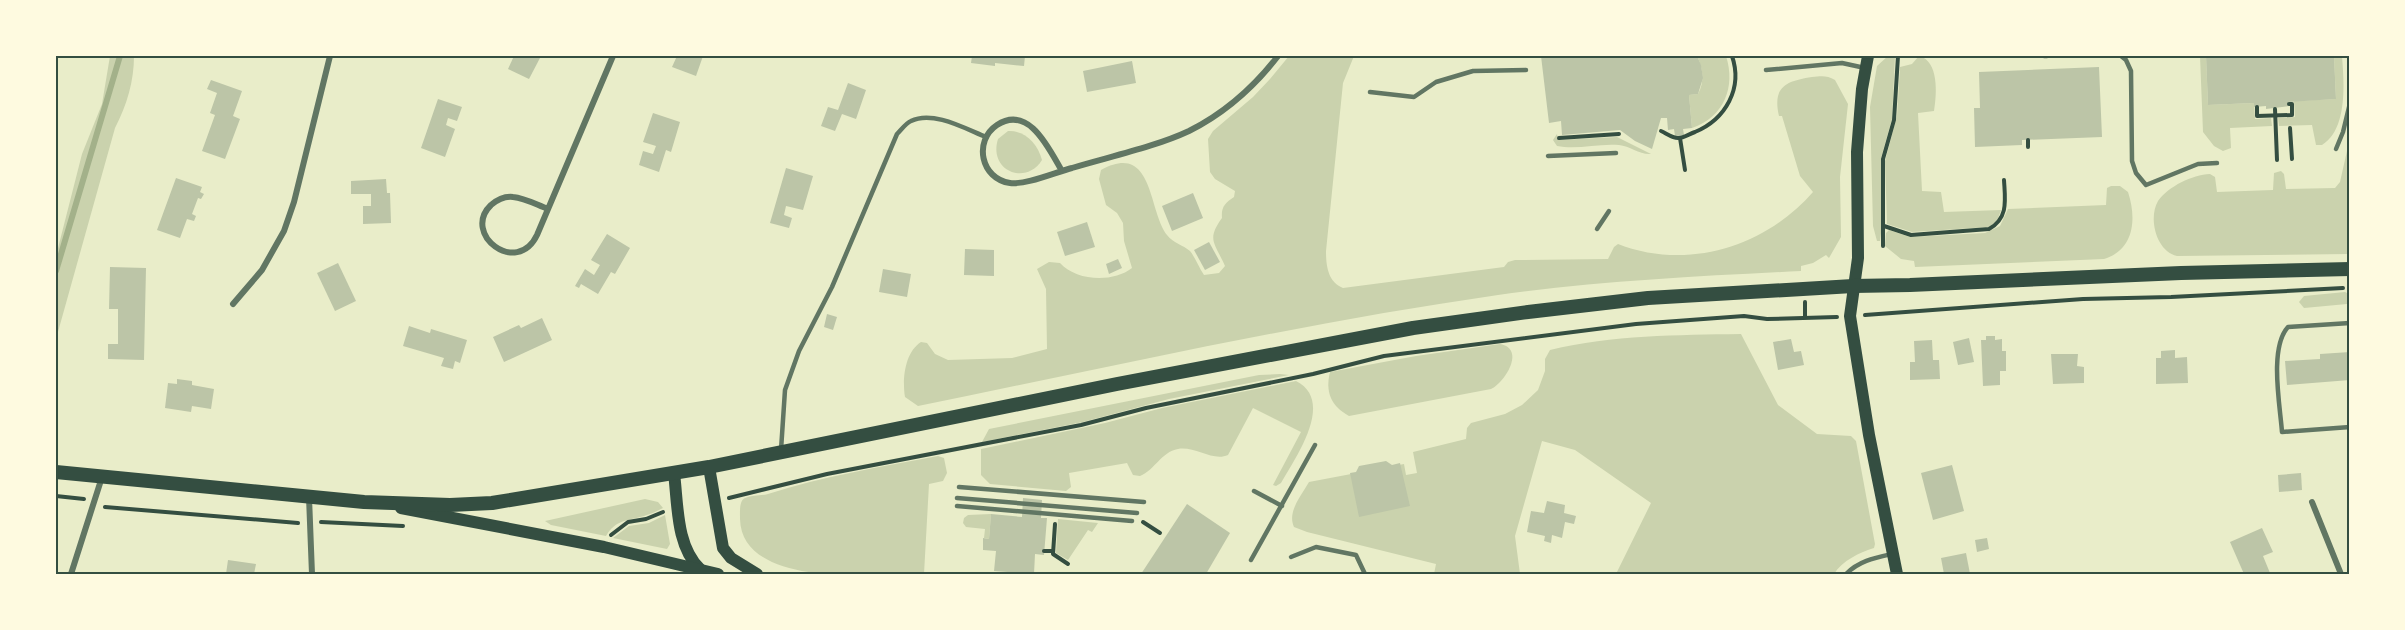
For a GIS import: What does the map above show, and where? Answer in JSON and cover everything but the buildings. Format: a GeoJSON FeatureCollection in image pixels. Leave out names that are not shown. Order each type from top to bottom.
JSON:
{"type":"FeatureCollection","features":[{"type":"Feature","properties":{"kind":"main road"},"geometry":{"type":"LineString","coordinates":[[1866,62],[1857,152],[1858,258],[1850,316],[1851,333],[1897,574]]}},
{"type":"Feature","properties":{"kind":"main road"},"geometry":{"type":"LineString","coordinates":[[364,502],[450,505],[492,503],[709,467],[1117,384],[1413,328],[1528,312],[1648,298],[1853,286],[1922,285],[2121,275],[2349,269]]}},
{"type":"Feature","properties":{"kind":"main road"},"geometry":{"type":"LineString","coordinates":[[709,467],[723,548],[731,558],[757,574]]}},
{"type":"Feature","properties":{"kind":"main road"},"geometry":{"type":"LineString","coordinates":[[56,472],[364,502],[500,526],[718,574]]}},
{"type":"Feature","properties":{"kind":"main road"},"geometry":{"type":"LineString","coordinates":[[674,473],[684,544],[690,560],[700,569]]}},
{"type":"Feature","properties":{"kind":"street"},"geometry":{"type":"LineString","coordinates":[[233,304],[262,270],[284,231],[294,202],[330,56]]}},
{"type":"Feature","properties":{"kind":"street"},"geometry":{"type":"LineString","coordinates":[[548,209],[519,198],[502,198],[492,204],[485,214],[483,225],[486,237],[498,249],[509,252],[521,251],[535,240],[613,56]]}},
{"type":"Feature","properties":{"kind":"street"},"geometry":{"type":"LineString","coordinates":[[1062,171],[1041,136],[1027,123],[1014,121],[1002,123],[991,130],[982,146],[983,159],[988,171],[998,179],[1017,183],[1062,171],[1188,132],[1218,114],[1251,88],[1278,56]]}},
{"type":"Feature","properties":{"kind":"street"},"geometry":{"type":"LineString","coordinates":[[71,574],[102,477]]}},
{"type":"Feature","properties":{"kind":"street"},"geometry":{"type":"LineString","coordinates":[[309,496],[312,574]]}},
{"type":"Feature","properties":{"kind":"street"},"geometry":{"type":"LineString","coordinates":[[2312,502],[2341,574]]}},
{"type":"Feature","properties":{"kind":"lane"},"geometry":{"type":"LineString","coordinates":[[2121,56],[2127,60],[2131,71],[2132,161],[2138,177],[2146,185],[2198,164],[2217,163]]}},
{"type":"Feature","properties":{"kind":"lane"},"geometry":{"type":"LineString","coordinates":[[1766,70],[1866,62]]}},
{"type":"Feature","properties":{"kind":"lane"},"geometry":{"type":"LineString","coordinates":[[1370,92],[1414,97],[1436,82],[1473,71],[1526,70]]}},
{"type":"Feature","properties":{"kind":"lane"},"geometry":{"type":"LineString","coordinates":[[2336,148],[2343,132],[2349,102]]}},
{"type":"Feature","properties":{"kind":"lane"},"geometry":{"type":"LineString","coordinates":[[781,453],[782,403],[799,351],[832,287],[897,134],[912,121],[928,118],[947,121],[986,137]]}},
{"type":"Feature","properties":{"kind":"lane"},"geometry":{"type":"LineString","coordinates":[[1548,156],[1616,153]]}},
{"type":"Feature","properties":{"kind":"lane"},"geometry":{"type":"LineString","coordinates":[[1597,229],[1609,211]]}},
{"type":"Feature","properties":{"kind":"lane"},"geometry":{"type":"LineString","coordinates":[[2349,323],[2288,327],[2283,333],[2277,363],[2282,432],[2349,427]]}},
{"type":"Feature","properties":{"kind":"lane"},"geometry":{"type":"LineString","coordinates":[[1251,560],[1315,445]]}},
{"type":"Feature","properties":{"kind":"lane"},"geometry":{"type":"LineString","coordinates":[[959,487],[1144,502]]}},
{"type":"Feature","properties":{"kind":"lane"},"geometry":{"type":"LineString","coordinates":[[1254,491],[1282,506]]}},
{"type":"Feature","properties":{"kind":"lane"},"geometry":{"type":"LineString","coordinates":[[957,498],[1135,517]]}},
{"type":"Feature","properties":{"kind":"lane"},"geometry":{"type":"LineString","coordinates":[[957,506],[1056,515],[1135,517]]}},
{"type":"Feature","properties":{"kind":"lane"},"geometry":{"type":"LineString","coordinates":[[1292,557],[1316,547],[1356,555],[1365,574]]}},
{"type":"Feature","properties":{"kind":"lane"},"geometry":{"type":"LineString","coordinates":[[1846,574],[1853,567],[1869,559],[1893,554]]}},
{"type":"Feature","properties":{"kind":"path"},"geometry":{"type":"LineString","coordinates":[[1661,131],[1676,139],[1680,138],[1707,127],[1724,112],[1732,96],[1735,81],[1732,56]]}},
{"type":"Feature","properties":{"kind":"path"},"geometry":{"type":"LineString","coordinates":[[1883,246],[1883,159],[1894,120],[1898,56]]}},
{"type":"Feature","properties":{"kind":"path"},"geometry":{"type":"LineString","coordinates":[[2257,107],[2257,117],[2292,115],[2292,104],[2289,104]]}},
{"type":"Feature","properties":{"kind":"path"},"geometry":{"type":"LineString","coordinates":[[2275,109],[2277,160]]}},
{"type":"Feature","properties":{"kind":"path"},"geometry":{"type":"LineString","coordinates":[[2290,128],[2292,159]]}},
{"type":"Feature","properties":{"kind":"path"},"geometry":{"type":"LineString","coordinates":[[1560,138],[1619,134]]}},
{"type":"Feature","properties":{"kind":"path"},"geometry":{"type":"LineString","coordinates":[[1680,138],[1685,170]]}},
{"type":"Feature","properties":{"kind":"path"},"geometry":{"type":"LineString","coordinates":[[2028,140],[2028,147]]}},
{"type":"Feature","properties":{"kind":"path"},"geometry":{"type":"LineString","coordinates":[[1884,226],[1911,235],[1989,229],[1999,222],[2004,214],[2004,180]]}},
{"type":"Feature","properties":{"kind":"path"},"geometry":{"type":"LineString","coordinates":[[1886,314],[2083,299],[2171,297],[2349,287]]}},
{"type":"Feature","properties":{"kind":"path"},"geometry":{"type":"LineString","coordinates":[[738,496],[847,470],[1082,425],[1146,408],[1313,374],[1383,356],[1636,324],[1744,316],[1767,319],[1803,316],[1819,318]]}},
{"type":"Feature","properties":{"kind":"path"},"geometry":{"type":"LineString","coordinates":[[56,496],[80,498]]}},
{"type":"Feature","properties":{"kind":"path"},"geometry":{"type":"LineString","coordinates":[[106,507],[290,523]]}},
{"type":"Feature","properties":{"kind":"path"},"geometry":{"type":"LineString","coordinates":[[610,536],[617,528],[628,522],[646,519],[664,511]]}},
{"type":"Feature","properties":{"kind":"path"},"geometry":{"type":"LineString","coordinates":[[1056,515],[1053,554],[1068,564]]}},
{"type":"Feature","properties":{"kind":"path"},"geometry":{"type":"LineString","coordinates":[[1135,517],[1160,533]]}},
{"type":"Feature","properties":{"kind":"path"},"geometry":{"type":"LineString","coordinates":[[1044,550],[1053,551]]}},
{"type":"Feature","properties":{"kind":"green space"},"geometry":{"type":"Polygon","coordinates":[[[110,56],[134,56],[131,84],[115,128],[56,339],[56,256],[82,154],[102,104],[110,56]]]}},
{"type":"Feature","properties":{"kind":"green space"},"geometry":{"type":"Polygon","coordinates":[[[1289,56],[1354,56],[1343,83],[1326,251],[1327,268],[1331,278],[1343,288],[1504,267],[1508,262],[1515,260],[1608,259],[1618,244],[1644,252],[1671,255],[1697,254],[1723,249],[1748,240],[1772,227],[1794,211],[1813,192],[1800,176],[1777,106],[1780,92],[1789,83],[1815,77],[1835,80],[1848,104],[1840,177],[1841,237],[1829,258],[1826,255],[1813,263],[1801,266],[1801,271],[1611,283],[1498,295],[1279,332],[918,406],[905,397],[904,382],[908,359],[911,352],[921,342],[927,343],[935,354],[948,360],[1012,358],[1047,349],[1046,289],[1037,269],[1049,262],[1060,263],[1075,273],[1095,278],[1115,276],[1132,268],[1124,241],[1123,223],[1117,213],[1106,205],[1099,179],[1101,170],[1118,163],[1131,165],[1140,171],[1167,235],[1190,251],[1204,275],[1219,273],[1225,266],[1215,247],[1213,237],[1222,218],[1223,208],[1234,197],[1235,191],[1215,179],[1210,172],[1208,139],[1213,131],[1253,97],[1289,56]]]}},
{"type":"Feature","properties":{"kind":"green space"},"geometry":{"type":"Polygon","coordinates":[[[1697,56],[1726,56],[1729,79],[1725,100],[1719,109],[1703,123],[1692,128],[1689,95],[1698,94],[1702,80],[1702,70],[1697,56]]]}},
{"type":"Feature","properties":{"kind":"green space"},"geometry":{"type":"Polygon","coordinates":[[[1888,56],[1895,56],[1892,119],[1881,158],[1882,225],[1880,241],[1877,241],[1873,226],[1870,107],[1877,66],[1888,56]]]}},
{"type":"Feature","properties":{"kind":"green space"},"geometry":{"type":"Polygon","coordinates":[[[1919,56],[1930,64],[1936,87],[1934,111],[1918,113],[1922,191],[1941,192],[1944,212],[2001,210],[1997,221],[1989,227],[1912,232],[1887,224],[1885,161],[1897,116],[1900,67],[1912,64],[1919,56]]]}},
{"type":"Feature","properties":{"kind":"green space"},"geometry":{"type":"Polygon","coordinates":[[[2200,56],[2206,56],[2208,105],[2254,103],[2255,119],[2271,118],[2272,126],[2230,128],[2231,148],[2223,151],[2214,146],[2203,132],[2200,56]]]}},
{"type":"Feature","properties":{"kind":"green space"},"geometry":{"type":"Polygon","coordinates":[[[2334,56],[2342,56],[2343,91],[2340,117],[2330,138],[2322,145],[2316,145],[2312,125],[2279,126],[2278,118],[2295,117],[2294,101],[2336,99],[2334,56]]]}},
{"type":"Feature","properties":{"kind":"green space"},"geometry":{"type":"Polygon","coordinates":[[[1008,131],[1020,133],[1034,144],[1042,160],[1035,168],[1018,173],[1003,167],[996,150],[998,139],[1008,131]]]}},
{"type":"Feature","properties":{"kind":"green space"},"geometry":{"type":"Polygon","coordinates":[[[1557,134],[1558,140],[1617,137],[1651,154],[1619,145],[1557,146],[1553,140],[1557,134]]]}},
{"type":"Feature","properties":{"kind":"green space"},"geometry":{"type":"Polygon","coordinates":[[[2349,142],[2349,254],[2177,256],[2164,248],[2159,241],[2154,225],[2155,208],[2158,201],[2168,191],[2181,182],[2210,174],[2215,177],[2217,192],[2273,190],[2274,173],[2281,171],[2284,174],[2286,189],[2335,188],[2340,182],[2349,142]]]}},
{"type":"Feature","properties":{"kind":"green space"},"geometry":{"type":"Polygon","coordinates":[[[2120,186],[2128,192],[2132,223],[2131,232],[2122,249],[2104,259],[1915,267],[1914,261],[1901,259],[1885,246],[1886,233],[1889,230],[1910,237],[1985,233],[2000,226],[2008,209],[2106,205],[2107,188],[2120,186]]]}},
{"type":"Feature","properties":{"kind":"green space"},"geometry":{"type":"Polygon","coordinates":[[[2345,292],[2349,294],[2347,304],[2304,308],[2299,302],[2304,296],[2345,292]]]}},
{"type":"Feature","properties":{"kind":"green space"},"geometry":{"type":"Polygon","coordinates":[[[1741,334],[1778,405],[1817,434],[1851,436],[1856,441],[1875,544],[1874,548],[1846,561],[1834,574],[1616,574],[1651,503],[1575,450],[1542,441],[1515,536],[1520,574],[1434,574],[1436,564],[1294,527],[1292,516],[1294,510],[1309,482],[1404,464],[1406,475],[1417,473],[1413,452],[1466,439],[1467,428],[1471,423],[1505,414],[1522,405],[1538,390],[1545,371],[1545,359],[1550,350],[1597,341],[1741,334]]]}},
{"type":"Feature","properties":{"kind":"green space"},"geometry":{"type":"Polygon","coordinates":[[[1500,344],[1508,347],[1512,352],[1512,359],[1507,373],[1491,389],[1349,416],[1338,408],[1329,392],[1330,372],[1416,356],[1500,344]]]}},
{"type":"Feature","properties":{"kind":"green space"},"geometry":{"type":"Polygon","coordinates":[[[1259,375],[1289,375],[1169,399],[1083,422],[982,442],[989,429],[1259,375]]]}},
{"type":"Feature","properties":{"kind":"green space"},"geometry":{"type":"Polygon","coordinates":[[[1296,381],[1307,390],[1312,402],[1313,415],[1302,445],[1281,483],[1276,486],[1273,485],[1301,432],[1253,408],[1228,455],[1222,457],[1178,449],[1167,454],[1140,476],[1133,475],[1127,463],[1069,473],[1071,487],[1066,491],[990,484],[981,475],[981,449],[1105,423],[1162,408],[1296,381]]]}},
{"type":"Feature","properties":{"kind":"green space"},"geometry":{"type":"Polygon","coordinates":[[[938,456],[944,458],[947,473],[943,481],[929,484],[924,574],[876,576],[816,573],[787,567],[763,557],[747,542],[740,519],[741,504],[745,498],[831,477],[938,456]]]}},
{"type":"Feature","properties":{"kind":"green space"},"geometry":{"type":"Polygon","coordinates":[[[645,499],[658,502],[663,508],[618,524],[606,536],[551,525],[545,521],[645,499]]]}},
{"type":"Feature","properties":{"kind":"green space"},"geometry":{"type":"Polygon","coordinates":[[[991,514],[989,539],[984,538],[985,529],[966,527],[963,523],[964,518],[968,515],[991,514]]]}},
{"type":"Feature","properties":{"kind":"green space"},"geometry":{"type":"Polygon","coordinates":[[[665,515],[670,544],[667,549],[613,538],[629,526],[649,523],[665,515]]]}},
{"type":"Feature","properties":{"kind":"green space"},"geometry":{"type":"Polygon","coordinates":[[[1058,519],[1098,523],[1092,532],[1088,530],[1068,560],[1056,553],[1058,519]]]}},
{"type":"Feature","properties":{"kind":"waterway"},"geometry":{"type":"LineString","coordinates":[[56,271],[120,56]]}}]}
